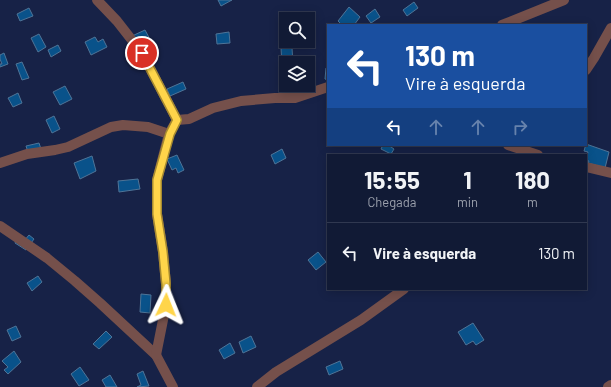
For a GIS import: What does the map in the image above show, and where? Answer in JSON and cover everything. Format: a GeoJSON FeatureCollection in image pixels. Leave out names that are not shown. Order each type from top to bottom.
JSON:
{"type":"FeatureCollection","features":[{"type":"Feature","properties":{"kind":"street"},"geometry":{"type":"LineString","coordinates":[[97,0],[117,21],[142,53],[177,120]]}},
{"type":"Feature","properties":{"kind":"street"},"geometry":{"type":"LineString","coordinates":[[504,24],[564,0]]}},
{"type":"Feature","properties":{"kind":"street"},"geometry":{"type":"LineString","coordinates":[[587,68],[611,28]]}},
{"type":"Feature","properties":{"kind":"street"},"geometry":{"type":"LineString","coordinates":[[177,120],[189,119],[212,108],[241,101],[295,98],[327,86]]}},
{"type":"Feature","properties":{"kind":"street"},"geometry":{"type":"LineString","coordinates":[[156,355],[166,305],[163,252],[157,214],[157,180],[170,134],[177,120]]}},
{"type":"Feature","properties":{"kind":"street"},"geometry":{"type":"LineString","coordinates":[[0,163],[27,154],[68,147],[112,128],[123,125],[148,128],[170,134]]}},
{"type":"Feature","properties":{"kind":"street"},"geometry":{"type":"LineString","coordinates":[[512,146],[536,154]]}},
{"type":"Feature","properties":{"kind":"street"},"geometry":{"type":"LineString","coordinates":[[587,167],[611,173]]}},
{"type":"Feature","properties":{"kind":"street"},"geometry":{"type":"LineString","coordinates":[[0,226],[47,258],[100,302],[156,355],[173,387]]}},
{"type":"Feature","properties":{"kind":"street"},"geometry":{"type":"LineString","coordinates":[[256,387],[276,372],[361,320],[403,290]]}},
{"type":"Feature","properties":{"kind":"building"},"geometry":{"type":"Polygon","coordinates":[[[218,0],[232,0],[221,6],[218,0]]]}},
{"type":"Feature","properties":{"kind":"building"},"geometry":{"type":"Polygon","coordinates":[[[414,2],[418,8],[407,16],[403,10],[414,2]]]}},
{"type":"Feature","properties":{"kind":"building"},"geometry":{"type":"Polygon","coordinates":[[[349,7],[360,17],[355,24],[341,24],[338,21],[349,7]]]}},
{"type":"Feature","properties":{"kind":"building"},"geometry":{"type":"Polygon","coordinates":[[[29,8],[33,16],[20,21],[17,14],[29,8]]]}},
{"type":"Feature","properties":{"kind":"building"},"geometry":{"type":"Polygon","coordinates":[[[375,9],[380,17],[371,23],[366,16],[375,9]]]}},
{"type":"Feature","properties":{"kind":"building"},"geometry":{"type":"Polygon","coordinates":[[[145,30],[153,45],[140,52],[132,36],[145,30]]]}},
{"type":"Feature","properties":{"kind":"building"},"geometry":{"type":"Polygon","coordinates":[[[229,32],[230,43],[217,44],[216,34],[229,32]]]}},
{"type":"Feature","properties":{"kind":"building"},"geometry":{"type":"Polygon","coordinates":[[[39,34],[46,47],[38,52],[31,38],[39,34]]]}},
{"type":"Feature","properties":{"kind":"building"},"geometry":{"type":"Polygon","coordinates":[[[95,37],[98,42],[103,39],[107,47],[91,55],[85,42],[95,37]]]}},
{"type":"Feature","properties":{"kind":"building"},"geometry":{"type":"Polygon","coordinates":[[[58,45],[61,51],[51,57],[48,50],[58,45]]]}},
{"type":"Feature","properties":{"kind":"building"},"geometry":{"type":"Polygon","coordinates":[[[281,48],[292,48],[293,56],[281,56],[281,48]]]}},
{"type":"Feature","properties":{"kind":"building"},"geometry":{"type":"Polygon","coordinates":[[[4,53],[8,64],[0,67],[0,64],[2,64],[0,55],[4,53]]]}},
{"type":"Feature","properties":{"kind":"building"},"geometry":{"type":"Polygon","coordinates":[[[22,62],[29,78],[22,80],[16,64],[22,62]]]}},
{"type":"Feature","properties":{"kind":"building"},"geometry":{"type":"Polygon","coordinates":[[[326,68],[327,68],[327,80],[325,79],[326,68]]]}},
{"type":"Feature","properties":{"kind":"building"},"geometry":{"type":"Polygon","coordinates":[[[183,82],[186,89],[170,96],[167,89],[183,82]]]}},
{"type":"Feature","properties":{"kind":"building"},"geometry":{"type":"Polygon","coordinates":[[[65,86],[72,99],[60,105],[53,92],[65,86]]]}},
{"type":"Feature","properties":{"kind":"building"},"geometry":{"type":"Polygon","coordinates":[[[18,93],[22,103],[13,107],[8,98],[18,93]]]}},
{"type":"Feature","properties":{"kind":"building"},"geometry":{"type":"Polygon","coordinates":[[[54,116],[60,129],[52,133],[46,120],[54,116]]]}},
{"type":"Feature","properties":{"kind":"building"},"geometry":{"type":"Polygon","coordinates":[[[39,143],[41,149],[28,152],[26,146],[39,143]]]}},
{"type":"Feature","properties":{"kind":"building"},"geometry":{"type":"Polygon","coordinates":[[[587,144],[609,152],[605,168],[588,163],[588,152],[584,151],[587,144]]]}},
{"type":"Feature","properties":{"kind":"building"},"geometry":{"type":"Polygon","coordinates":[[[382,146],[390,146],[394,149],[391,154],[381,149],[382,146]]]}},
{"type":"Feature","properties":{"kind":"building"},"geometry":{"type":"Polygon","coordinates":[[[282,149],[286,158],[275,164],[271,155],[282,149]]]}},
{"type":"Feature","properties":{"kind":"building"},"geometry":{"type":"Polygon","coordinates":[[[177,155],[184,170],[178,173],[176,168],[172,170],[167,159],[177,155]]]}},
{"type":"Feature","properties":{"kind":"building"},"geometry":{"type":"Polygon","coordinates":[[[92,156],[96,171],[80,179],[74,163],[92,156]]]}},
{"type":"Feature","properties":{"kind":"building"},"geometry":{"type":"Polygon","coordinates":[[[138,179],[140,189],[119,192],[118,181],[138,179]]]}},
{"type":"Feature","properties":{"kind":"building"},"geometry":{"type":"Polygon","coordinates":[[[29,235],[34,239],[26,250],[15,243],[18,236],[24,241],[29,235]]]}},
{"type":"Feature","properties":{"kind":"building"},"geometry":{"type":"Polygon","coordinates":[[[318,252],[326,262],[316,270],[308,260],[318,252]]]}},
{"type":"Feature","properties":{"kind":"building"},"geometry":{"type":"Polygon","coordinates":[[[38,276],[42,282],[32,291],[27,283],[38,276]]]}},
{"type":"Feature","properties":{"kind":"building"},"geometry":{"type":"Polygon","coordinates":[[[141,294],[151,295],[150,313],[140,312],[141,294]]]}},
{"type":"Feature","properties":{"kind":"building"},"geometry":{"type":"Polygon","coordinates":[[[473,323],[484,340],[476,345],[473,341],[466,345],[458,332],[473,323]]]}},
{"type":"Feature","properties":{"kind":"building"},"geometry":{"type":"Polygon","coordinates":[[[16,326],[21,337],[12,341],[7,330],[16,326]]]}},
{"type":"Feature","properties":{"kind":"building"},"geometry":{"type":"Polygon","coordinates":[[[106,331],[112,337],[99,349],[93,344],[106,331]]]}},
{"type":"Feature","properties":{"kind":"building"},"geometry":{"type":"Polygon","coordinates":[[[251,336],[256,347],[243,353],[239,342],[251,336]]]}},
{"type":"Feature","properties":{"kind":"building"},"geometry":{"type":"Polygon","coordinates":[[[230,343],[235,353],[224,359],[219,350],[230,343]]]}},
{"type":"Feature","properties":{"kind":"building"},"geometry":{"type":"Polygon","coordinates":[[[14,351],[21,362],[8,374],[4,370],[8,367],[2,361],[14,351]]]}},
{"type":"Feature","properties":{"kind":"building"},"geometry":{"type":"Polygon","coordinates":[[[340,361],[343,369],[329,375],[326,367],[340,361]]]}},
{"type":"Feature","properties":{"kind":"building"},"geometry":{"type":"Polygon","coordinates":[[[80,367],[89,380],[79,386],[71,374],[80,367]]]}},
{"type":"Feature","properties":{"kind":"building"},"geometry":{"type":"Polygon","coordinates":[[[143,371],[149,386],[137,387],[141,385],[137,374],[143,371]]]}},
{"type":"Feature","properties":{"kind":"building"},"geometry":{"type":"Polygon","coordinates":[[[110,375],[117,387],[106,387],[102,380],[110,375]]]}},
{"type":"Feature","properties":{"kind":"route"},"geometry":{"type":"LineString","coordinates":[[142,53],[177,120],[170,134],[157,180],[157,214],[163,252],[166,305]]}}]}
